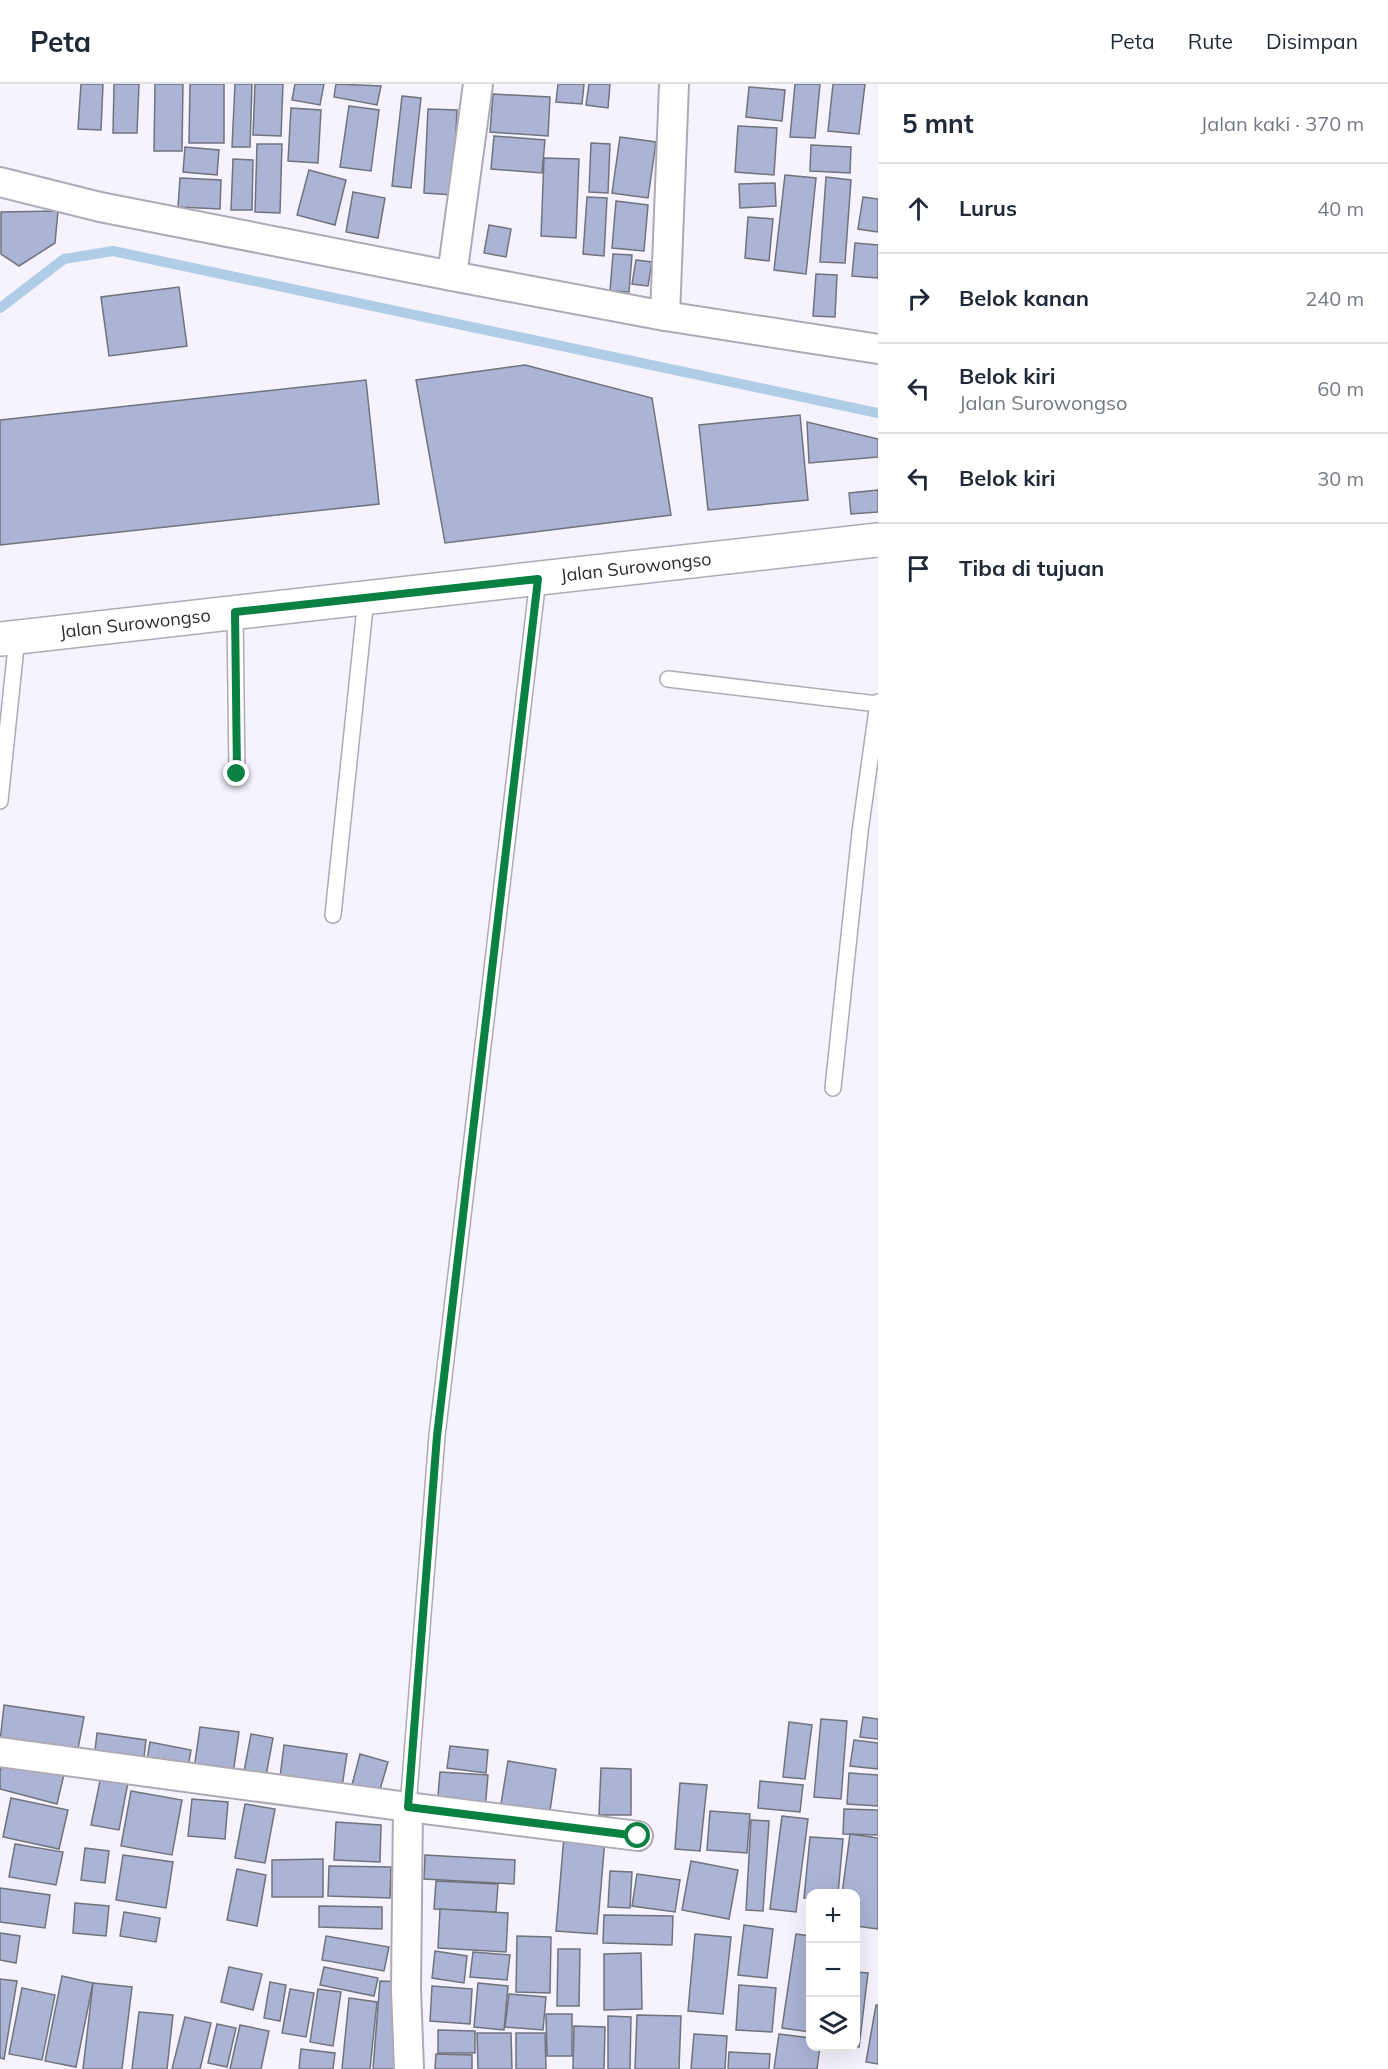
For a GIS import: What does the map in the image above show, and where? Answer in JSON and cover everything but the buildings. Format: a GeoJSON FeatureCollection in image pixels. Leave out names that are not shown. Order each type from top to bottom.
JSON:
{"type":"FeatureCollection","features":[{"type":"Feature","properties":{"kind":"street"},"geometry":{"type":"LineString","coordinates":[[452,276],[478,84]]}},
{"type":"Feature","properties":{"kind":"street"},"geometry":{"type":"LineString","coordinates":[[665,316],[674,84]]}},
{"type":"Feature","properties":{"kind":"street"},"geometry":{"type":"LineString","coordinates":[[0,182],[100,207],[452,276],[665,316],[878,349]]}},
{"type":"Feature","properties":{"kind":"street","name":"Jalan Surowongso"},"geometry":{"type":"LineString","coordinates":[[8,638],[878,540]]}},
{"type":"Feature","properties":{"kind":"street"},"geometry":{"type":"LineString","coordinates":[[0,1752],[638,1836]]}},
{"type":"Feature","properties":{"kind":"street"},"geometry":{"type":"LineString","coordinates":[[408,1807],[406,1989],[409,2069]]}},
{"type":"Feature","properties":{"kind":"lane"},"geometry":{"type":"LineString","coordinates":[[408,1807],[437,1436],[538,579]]}},
{"type":"Feature","properties":{"kind":"lane"},"geometry":{"type":"LineString","coordinates":[[333,915],[366,598]]}},
{"type":"Feature","properties":{"kind":"lane"},"geometry":{"type":"LineString","coordinates":[[235,612],[237,774]]}},
{"type":"Feature","properties":{"kind":"lane"},"geometry":{"type":"LineString","coordinates":[[0,801],[8,638]]}},
{"type":"Feature","properties":{"kind":"lane"},"geometry":{"type":"LineString","coordinates":[[668,679],[878,703],[860,832],[832,1088]]}},
{"type":"Feature","properties":{"kind":"waterway"},"geometry":{"type":"LineString","coordinates":[[0,308],[64,259],[113,251],[878,413]]}},
{"type":"Feature","properties":{"kind":"route"},"geometry":{"type":"LineString","coordinates":[[237,774],[235,612],[538,579],[437,1436],[408,1807],[638,1836]]}}]}
